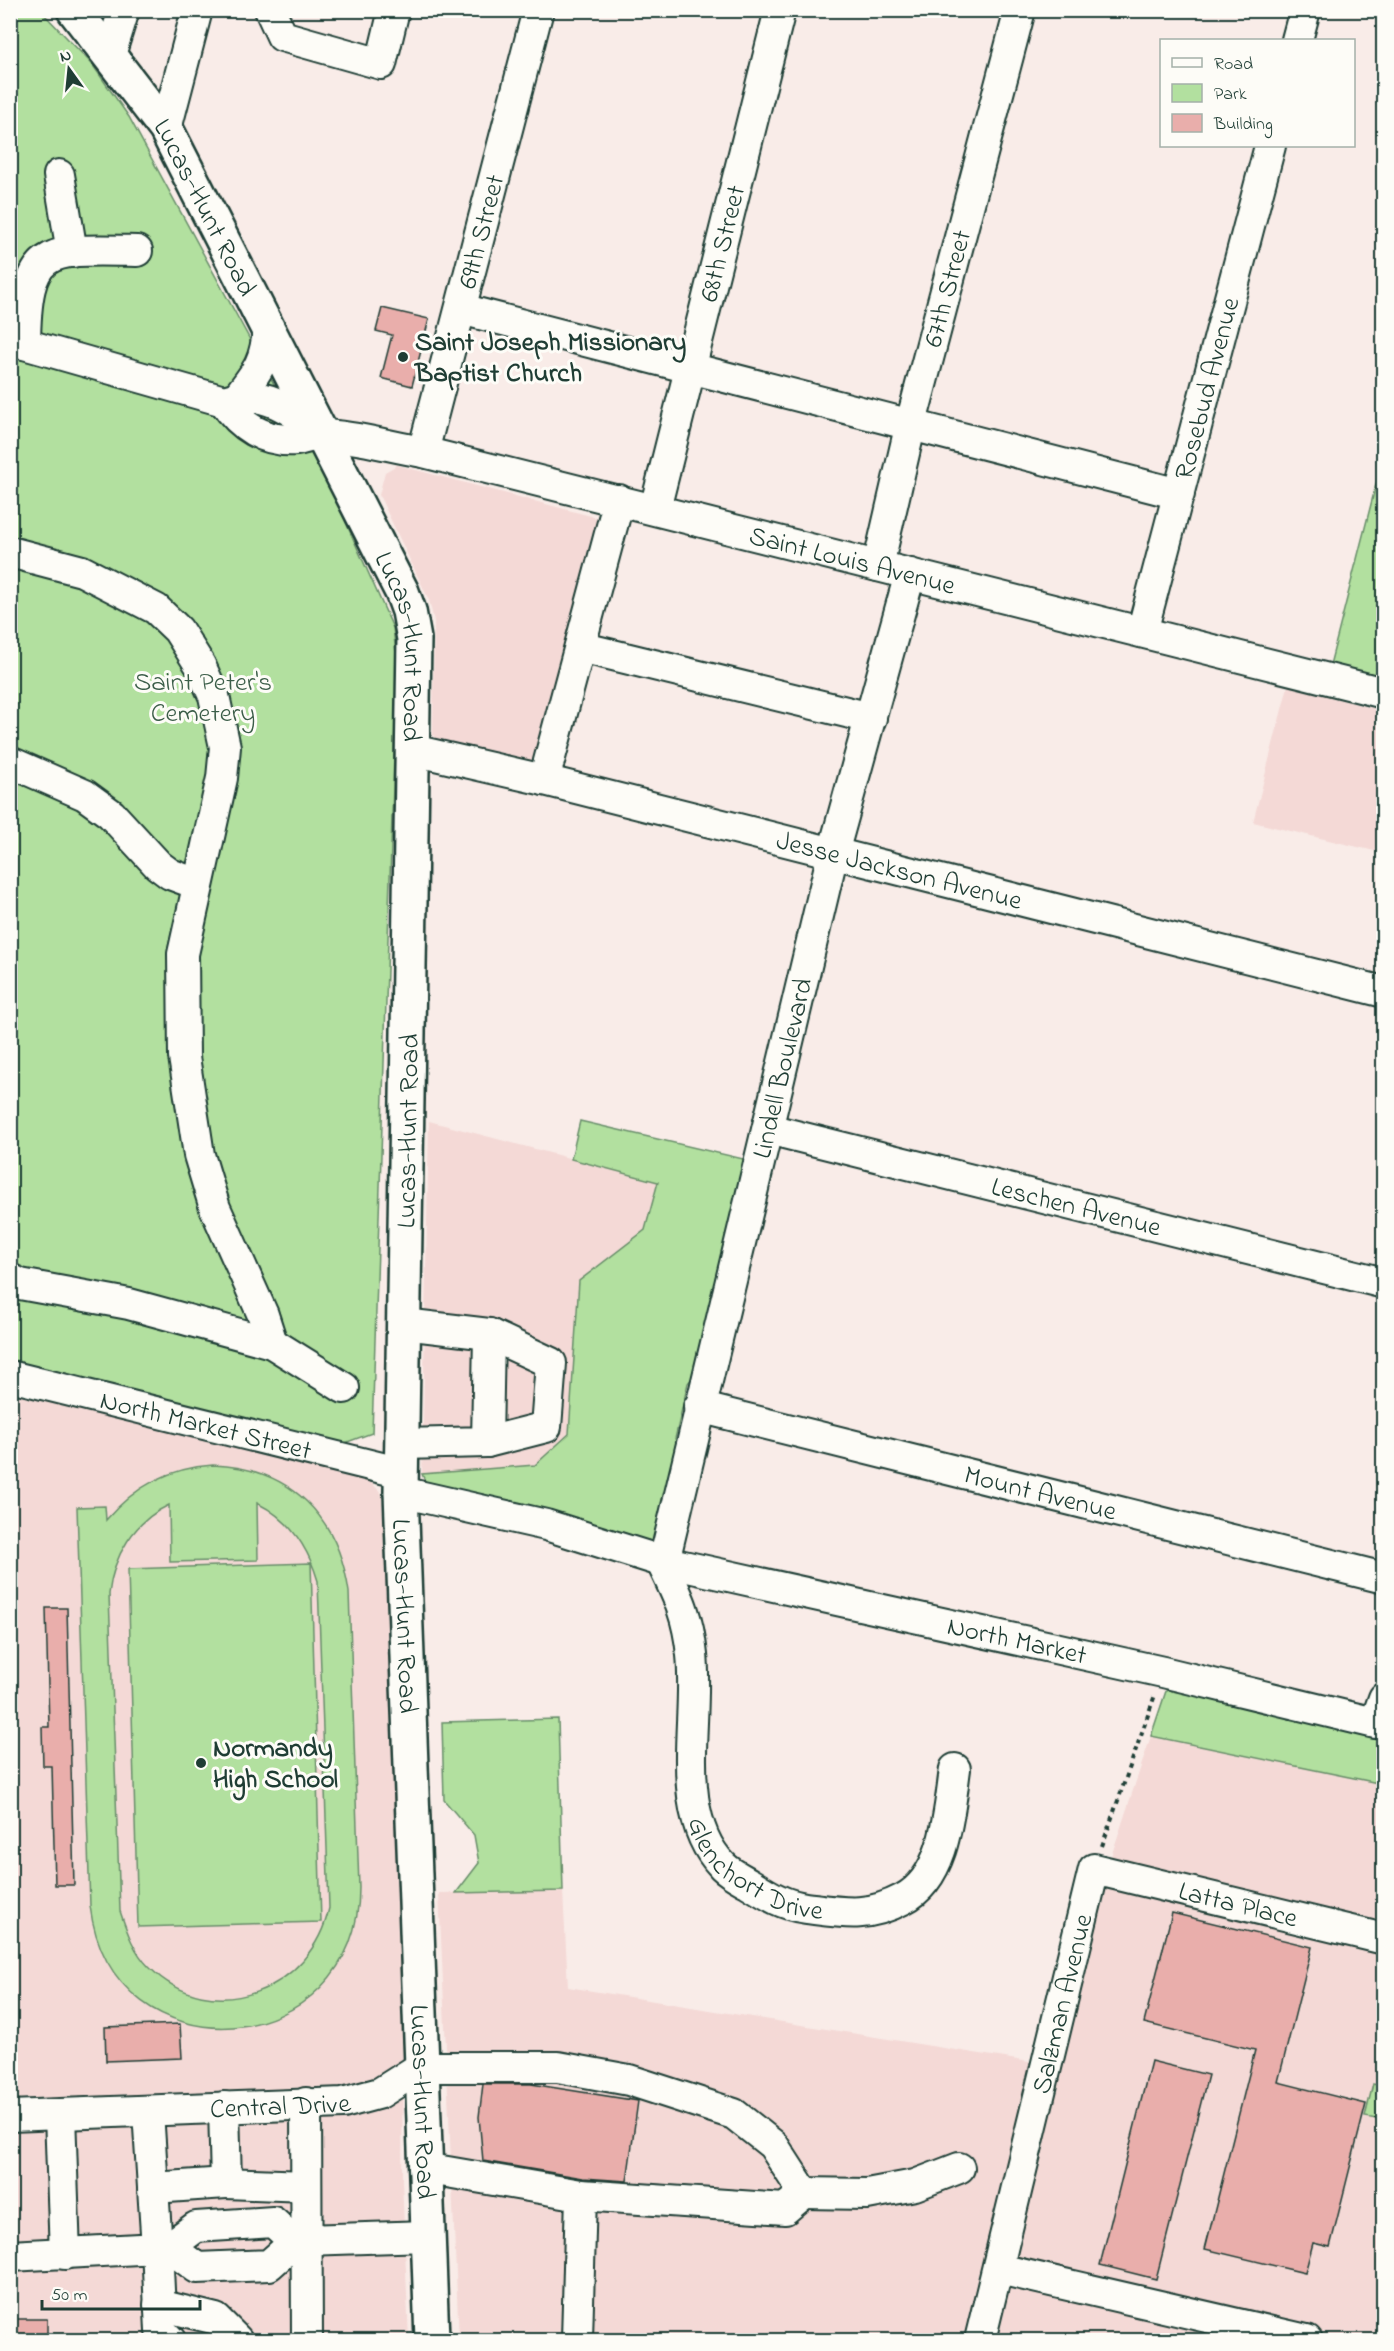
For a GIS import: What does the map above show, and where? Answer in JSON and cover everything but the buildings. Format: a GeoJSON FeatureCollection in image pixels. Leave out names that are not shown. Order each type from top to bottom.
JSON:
{"type":"FeatureCollection","features":[{"type":"Feature","properties":{"kind":"main road","name":"Lucas-Hunt Road"},"geometry":{"type":"LineString","coordinates":[[74,10],[166,129],[322,434],[409,611],[415,665],[402,1470],[424,2168],[432,2340]]}},
{"type":"Feature","properties":{"kind":"street"},"geometry":{"type":"LineString","coordinates":[[110,55],[124,10]]}},
{"type":"Feature","properties":{"kind":"street"},"geometry":{"type":"LineString","coordinates":[[166,129],[197,10]]}},
{"type":"Feature","properties":{"kind":"street"},"geometry":{"type":"LineString","coordinates":[[270,10],[282,36],[381,64],[394,10]]}},
{"type":"Feature","properties":{"kind":"street","name":"69th Street"},"geometry":{"type":"LineString","coordinates":[[423,452],[538,10]]}},
{"type":"Feature","properties":{"kind":"street","name":"68th Street"},"geometry":{"type":"LineString","coordinates":[[655,509],[780,10]]}},
{"type":"Feature","properties":{"kind":"street","name":"67th Street"},"geometry":{"type":"LineString","coordinates":[[878,567],[911,423],[1020,10]]}},
{"type":"Feature","properties":{"kind":"street"},"geometry":{"type":"LineString","coordinates":[[1297,39],[1305,10]]}},
{"type":"Feature","properties":{"kind":"street","name":"Rosebud Avenue"},"geometry":{"type":"LineString","coordinates":[[1142,632],[1270,147]]}},
{"type":"Feature","properties":{"kind":"street"},"geometry":{"type":"LineString","coordinates":[[59,175],[72,252]]}},
{"type":"Feature","properties":{"kind":"street"},"geometry":{"type":"LineString","coordinates":[[137,251],[72,252],[51,256],[38,267],[27,295],[16,342],[231,398]]}},
{"type":"Feature","properties":{"kind":"street"},"geometry":{"type":"LineString","coordinates":[[461,309],[911,423],[1179,494]]}},
{"type":"Feature","properties":{"kind":"street"},"geometry":{"type":"LineString","coordinates":[[231,398],[258,371],[266,351],[268,328]]}},
{"type":"Feature","properties":{"kind":"street"},"geometry":{"type":"LineString","coordinates":[[231,398],[236,419],[248,429],[269,437],[296,440],[322,434]]}},
{"type":"Feature","properties":{"kind":"street","name":"Saint Louis Avenue"},"geometry":{"type":"LineString","coordinates":[[322,434],[423,452],[1383,693]]}},
{"type":"Feature","properties":{"kind":"street"},"geometry":{"type":"LineString","coordinates":[[544,780],[619,500]]}},
{"type":"Feature","properties":{"kind":"street"},"geometry":{"type":"LineString","coordinates":[[10,552],[82,571],[156,609],[178,630],[200,665],[214,696],[225,747],[222,778],[186,936],[182,986],[184,1057],[199,1155],[215,1208],[263,1315],[272,1343]]}},
{"type":"Feature","properties":{"kind":"street","name":"Lindell Boulevard"},"geometry":{"type":"LineString","coordinates":[[661,1561],[666,1553],[833,853],[910,574]]}},
{"type":"Feature","properties":{"kind":"street"},"geometry":{"type":"LineString","coordinates":[[580,647],[871,718]]}},
{"type":"Feature","properties":{"kind":"street","name":"Jesse Jackson Avenue"},"geometry":{"type":"LineString","coordinates":[[413,750],[544,780],[1383,992]]}},
{"type":"Feature","properties":{"kind":"street"},"geometry":{"type":"LineString","coordinates":[[10,762],[84,795],[111,814],[158,865],[170,874],[197,884]]}},
{"type":"Feature","properties":{"kind":"street","name":"Leschen Avenue"},"geometry":{"type":"LineString","coordinates":[[768,1129],[1383,1283]]}},
{"type":"Feature","properties":{"kind":"street"},"geometry":{"type":"LineString","coordinates":[[10,1280],[20,1284],[129,1304],[272,1343],[344,1388]]}},
{"type":"Feature","properties":{"kind":"street"},"geometry":{"type":"LineString","coordinates":[[402,1470],[487,1442],[546,1427],[551,1363],[489,1334],[404,1324]]}},
{"type":"Feature","properties":{"kind":"street"},"geometry":{"type":"LineString","coordinates":[[487,1442],[489,1334]]}},
{"type":"Feature","properties":{"kind":"street","name":"North Market Street"},"geometry":{"type":"LineString","coordinates":[[10,1376],[402,1470],[546,1525],[661,1561]]}},
{"type":"Feature","properties":{"kind":"street","name":"Mount Avenue"},"geometry":{"type":"LineString","coordinates":[[699,1407],[1383,1578]]}},
{"type":"Feature","properties":{"kind":"street","name":"North Market"},"geometry":{"type":"LineString","coordinates":[[661,1561],[1163,1672],[1379,1710]]}},
{"type":"Feature","properties":{"kind":"street","name":"Glenchort Drive"},"geometry":{"type":"LineString","coordinates":[[661,1561],[684,1606],[692,1654],[695,1698],[689,1754],[693,1797],[701,1832],[722,1865],[740,1878],[785,1906],[842,1913],[876,1912],[906,1897],[927,1877],[940,1850],[955,1769]]}},
{"type":"Feature","properties":{"kind":"street","name":"Latta Place"},"geometry":{"type":"LineString","coordinates":[[1094,1869],[1383,1940]]}},
{"type":"Feature","properties":{"kind":"street","name":"Salzman Avenue"},"geometry":{"type":"LineString","coordinates":[[981,2340],[1094,1869]]}},
{"type":"Feature","properties":{"kind":"street"},"geometry":{"type":"LineString","coordinates":[[421,2067],[558,2067],[629,2080],[734,2114],[773,2145],[804,2193]]}},
{"type":"Feature","properties":{"kind":"street","name":"Central Drive"},"geometry":{"type":"LineString","coordinates":[[10,2116],[343,2103],[380,2093],[421,2067]]}},
{"type":"Feature","properties":{"kind":"street"},"geometry":{"type":"LineString","coordinates":[[306,2103],[306,2187],[300,2241],[307,2340]]}},
{"type":"Feature","properties":{"kind":"street"},"geometry":{"type":"LineString","coordinates":[[224,2107],[226,2183]]}},
{"type":"Feature","properties":{"kind":"street"},"geometry":{"type":"LineString","coordinates":[[139,2112],[163,2248],[159,2305],[161,2331],[170,2340]]}},
{"type":"Feature","properties":{"kind":"street"},"geometry":{"type":"LineString","coordinates":[[60,2115],[65,2254]]}},
{"type":"Feature","properties":{"kind":"street"},"geometry":{"type":"LineString","coordinates":[[424,2168],[581,2195],[785,2209],[804,2193],[867,2194],[915,2184],[958,2168]]}},
{"type":"Feature","properties":{"kind":"street"},"geometry":{"type":"LineString","coordinates":[[153,2188],[226,2183],[306,2187]]}},
{"type":"Feature","properties":{"kind":"street"},"geometry":{"type":"LineString","coordinates":[[577,2340],[581,2195]]}},
{"type":"Feature","properties":{"kind":"street"},"geometry":{"type":"LineString","coordinates":[[10,2256],[163,2248],[196,2227],[273,2222],[300,2241]]}},
{"type":"Feature","properties":{"kind":"street"},"geometry":{"type":"LineString","coordinates":[[163,2248],[197,2268],[269,2265],[300,2241],[427,2236]]}},
{"type":"Feature","properties":{"kind":"street"},"geometry":{"type":"LineString","coordinates":[[999,2269],[1307,2340]]}},
{"type":"Feature","properties":{"kind":"street"},"geometry":{"type":"LineString","coordinates":[[159,2305],[216,2319],[237,2340]]}},
{"type":"Feature","properties":{"kind":"path"},"geometry":{"type":"LineString","coordinates":[[1094,1869],[1163,1672]]}},
{"type":"Feature","properties":{"kind":"shaded area"},"geometry":{"type":"Polygon","coordinates":[[[397,465],[606,520],[540,766],[440,743],[433,735],[434,621],[429,600],[379,495],[385,472],[397,465]]]}},
{"type":"Feature","properties":{"kind":"shaded area"},"geometry":{"type":"Polygon","coordinates":[[[1288,686],[1383,711],[1383,853],[1253,822],[1288,686]]]}},
{"type":"Feature","properties":{"kind":"shaded area"},"geometry":{"type":"Polygon","coordinates":[[[429,1121],[659,1182],[645,1230],[579,1281],[569,1434],[535,1465],[422,1474],[429,1121]]]}},
{"type":"Feature","properties":{"kind":"shaded area","name":"Normandy High School"},"geometry":{"type":"Polygon","coordinates":[[[10,1388],[371,1482],[382,1494],[403,2032],[402,2180],[409,2340],[11,2340],[10,1388]]]}},
{"type":"Feature","properties":{"kind":"shaded area"},"geometry":{"type":"Polygon","coordinates":[[[1151,1736],[1383,1784],[1383,2086],[1373,2084],[1365,2117],[1383,2120],[1383,2340],[991,2340],[1102,1884],[1151,1736]]]}},
{"type":"Feature","properties":{"kind":"shaded area"},"geometry":{"type":"Polygon","coordinates":[[[563,1891],[568,1987],[1035,2063],[965,2340],[459,2340],[439,1893],[563,1891]]]}},
{"type":"Feature","properties":{"kind":"green space","name":"Saint Peter's Cemetery"},"geometry":{"type":"Polygon","coordinates":[[[40,10],[92,64],[129,117],[331,489],[393,628],[397,662],[372,1433],[342,1444],[11,1361],[10,11],[40,10]]]}},
{"type":"Feature","properties":{"kind":"green space"},"geometry":{"type":"Polygon","coordinates":[[[1383,457],[1383,679],[1330,665],[1383,457]]]}},
{"type":"Feature","properties":{"kind":"green space"},"geometry":{"type":"Polygon","coordinates":[[[580,1121],[752,1161],[703,1365],[688,1383],[675,1439],[682,1443],[658,1537],[651,1542],[428,1488],[422,1474],[535,1465],[569,1434],[579,1281],[645,1230],[658,1182],[571,1159],[580,1121]]]}},
{"type":"Feature","properties":{"kind":"green space"},"geometry":{"type":"Polygon","coordinates":[[[213,1465],[241,1468],[266,1476],[288,1487],[306,1501],[322,1520],[334,1541],[343,1565],[349,1592],[359,1887],[349,1945],[320,1988],[280,2015],[233,2027],[185,2023],[141,2001],[108,1963],[90,1906],[77,1507],[105,1506],[106,1520],[141,1488],[167,1475],[213,1465]],[[257,1503],[258,1560],[170,1562],[169,1505],[145,1520],[127,1541],[115,1566],[109,1594],[120,1911],[135,1948],[149,1967],[174,1986],[202,1996],[230,1998],[257,1992],[281,1979],[303,1960],[319,1936],[329,1908],[318,1581],[309,1557],[296,1535],[269,1510],[257,1503]]]}},
{"type":"Feature","properties":{"kind":"green space"},"geometry":{"type":"Polygon","coordinates":[[[311,1563],[321,1922],[138,1927],[128,1569],[311,1563]]]}},
{"type":"Feature","properties":{"kind":"green space"},"geometry":{"type":"Polygon","coordinates":[[[1175,1685],[1383,1728],[1383,1784],[1151,1736],[1166,1691],[1175,1685]]]}},
{"type":"Feature","properties":{"kind":"green space"},"geometry":{"type":"Polygon","coordinates":[[[558,1719],[563,1891],[456,1893],[479,1863],[474,1835],[444,1800],[442,1722],[558,1719]]]}},
{"type":"Feature","properties":{"kind":"green space"},"geometry":{"type":"Polygon","coordinates":[[[1373,2084],[1383,2086],[1383,2120],[1365,2117],[1373,2084]]]}},
{"type":"Feature","properties":{"kind":"place","name":"Saint Joseph Missionary Baptist Church"},"geometry":{"type":"Point","coordinates":[403,357]}},
{"type":"Feature","properties":{"kind":"place","name":"Normandy High School"},"geometry":{"type":"Point","coordinates":[201,1763]}}]}
